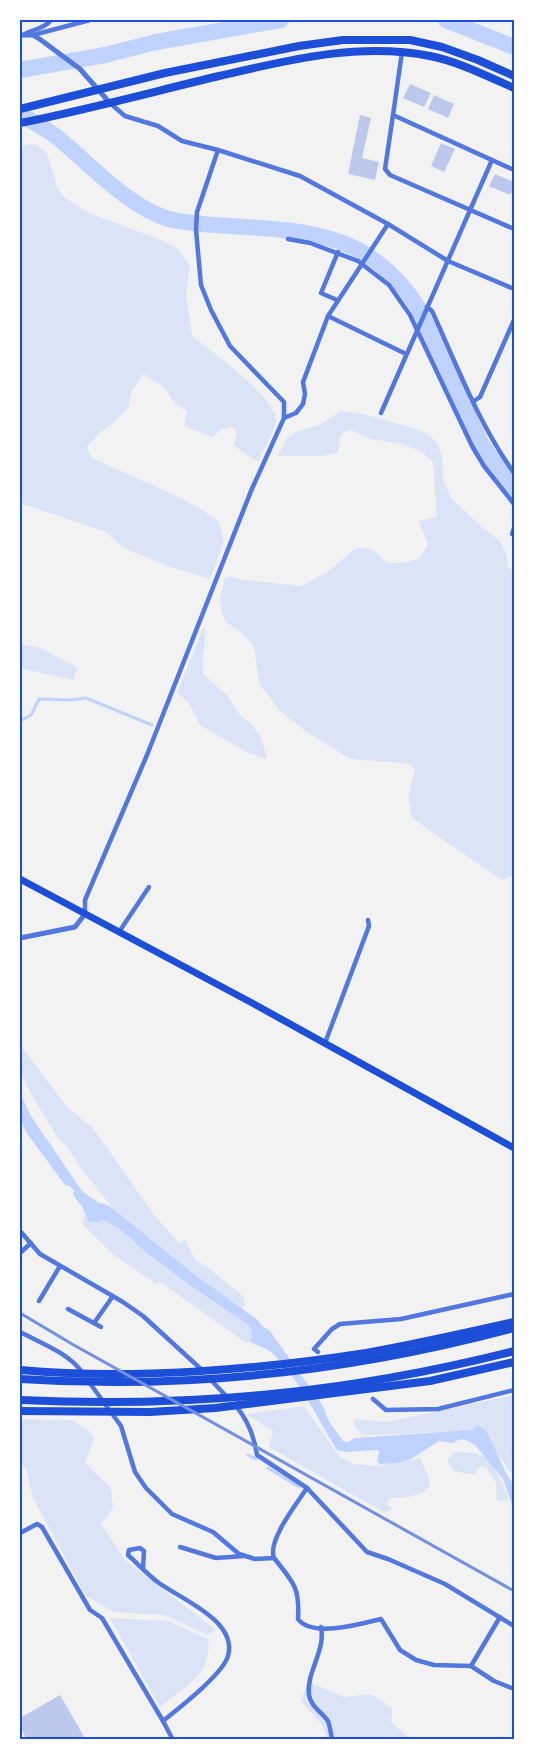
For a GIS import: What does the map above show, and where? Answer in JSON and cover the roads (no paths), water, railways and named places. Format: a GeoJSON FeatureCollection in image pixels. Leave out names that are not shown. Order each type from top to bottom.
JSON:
{"type":"FeatureCollection","features":[{"type":"Feature","properties":{"kind":"highway"},"geometry":{"type":"LineString","coordinates":[[20,109],[223,61],[343,40],[410,40],[451,51],[514,76]]}},
{"type":"Feature","properties":{"kind":"highway"},"geometry":{"type":"LineString","coordinates":[[20,123],[268,64],[329,53],[375,51],[432,56],[514,88]]}},
{"type":"Feature","properties":{"kind":"highway"},"geometry":{"type":"LineString","coordinates":[[20,1370],[114,1374],[211,1370],[415,1343],[514,1322]]}},
{"type":"Feature","properties":{"kind":"highway"},"geometry":{"type":"LineString","coordinates":[[20,1380],[76,1383],[184,1381],[281,1373],[461,1342],[514,1328]]}},
{"type":"Feature","properties":{"kind":"highway"},"geometry":{"type":"LineString","coordinates":[[351,1388],[514,1351]]}},
{"type":"Feature","properties":{"kind":"highway"},"geometry":{"type":"LineString","coordinates":[[20,1401],[150,1412],[215,1408],[351,1388],[429,1381],[514,1362]]}},
{"type":"Feature","properties":{"kind":"highway"},"geometry":{"type":"LineString","coordinates":[[20,1411],[78,1407]]}},
{"type":"Feature","properties":{"kind":"main road"},"geometry":{"type":"LineString","coordinates":[[20,879],[325,1043],[514,1148]]}},
{"type":"Feature","properties":{"kind":"street"},"geometry":{"type":"LineString","coordinates":[[21,35],[32,29],[44,27],[51,20]]}},
{"type":"Feature","properties":{"kind":"street"},"geometry":{"type":"LineString","coordinates":[[21,35],[33,35],[90,20]]}},
{"type":"Feature","properties":{"kind":"street"},"geometry":{"type":"LineString","coordinates":[[33,35],[80,69],[109,102],[125,116],[158,126],[182,141],[300,176],[388,224],[448,261],[514,289]]}},
{"type":"Feature","properties":{"kind":"street"},"geometry":{"type":"LineString","coordinates":[[402,52],[386,169],[390,175],[514,229]]}},
{"type":"Feature","properties":{"kind":"street"},"geometry":{"type":"LineString","coordinates":[[393,115],[514,170]]}},
{"type":"Feature","properties":{"kind":"street"},"geometry":{"type":"LineString","coordinates":[[20,938],[75,927],[84,914],[85,900],[147,755],[251,491],[284,418],[284,402],[230,346],[201,285],[196,230],[197,212],[218,150]]}},
{"type":"Feature","properties":{"kind":"street"},"geometry":{"type":"LineString","coordinates":[[381,412],[492,160]]}},
{"type":"Feature","properties":{"kind":"street"},"geometry":{"type":"LineString","coordinates":[[284,418],[296,412],[303,404],[305,394],[303,382],[328,316],[388,224]]}},
{"type":"Feature","properties":{"kind":"street"},"geometry":{"type":"LineString","coordinates":[[288,239],[338,252],[362,264],[389,285],[410,315],[472,446],[484,466],[514,504]]}},
{"type":"Feature","properties":{"kind":"street"},"geometry":{"type":"LineString","coordinates":[[338,252],[321,293],[338,300]]}},
{"type":"Feature","properties":{"kind":"street"},"geometry":{"type":"LineString","coordinates":[[427,307],[432,311],[499,452],[514,474]]}},
{"type":"Feature","properties":{"kind":"street"},"geometry":{"type":"LineString","coordinates":[[328,316],[405,354]]}},
{"type":"Feature","properties":{"kind":"street"},"geometry":{"type":"LineString","coordinates":[[474,401],[480,397],[514,320]]}},
{"type":"Feature","properties":{"kind":"street"},"geometry":{"type":"LineString","coordinates":[[512,534],[514,528]]}},
{"type":"Feature","properties":{"kind":"street"},"geometry":{"type":"LineString","coordinates":[[119,932],[149,887]]}},
{"type":"Feature","properties":{"kind":"street"},"geometry":{"type":"LineString","coordinates":[[325,1043],[369,926],[368,920]]}},
{"type":"Feature","properties":{"kind":"street"},"geometry":{"type":"LineString","coordinates":[[20,1231],[40,1254],[143,1316],[194,1361],[244,1416],[253,1433],[257,1455],[307,1488],[367,1552],[445,1584],[514,1626]]}},
{"type":"Feature","properties":{"kind":"street"},"geometry":{"type":"LineString","coordinates":[[20,1253],[31,1243]]}},
{"type":"Feature","properties":{"kind":"street"},"geometry":{"type":"LineString","coordinates":[[39,1301],[60,1266]]}},
{"type":"Feature","properties":{"kind":"street"},"geometry":{"type":"LineString","coordinates":[[39,1286],[46,1290]]}},
{"type":"Feature","properties":{"kind":"street"},"geometry":{"type":"LineString","coordinates":[[319,1356],[314,1349],[332,1329],[340,1324],[401,1319],[514,1294]]}},
{"type":"Feature","properties":{"kind":"street"},"geometry":{"type":"LineString","coordinates":[[94,1323],[113,1296]]}},
{"type":"Feature","properties":{"kind":"street"},"geometry":{"type":"LineString","coordinates":[[68,1309],[101,1327]]}},
{"type":"Feature","properties":{"kind":"street"},"geometry":{"type":"LineString","coordinates":[[20,1332],[75,1363],[121,1426],[135,1472],[146,1488],[172,1514],[213,1532],[239,1554],[255,1559],[274,1558]]}},
{"type":"Feature","properties":{"kind":"street"},"geometry":{"type":"LineString","coordinates":[[372,1399],[386,1410],[438,1409],[514,1390]]}},
{"type":"Feature","properties":{"kind":"street"},"geometry":{"type":"LineString","coordinates":[[307,1488],[274,1541],[271,1551],[296,1589],[299,1599],[297,1619],[301,1624],[308,1627],[343,1628],[381,1619],[400,1650],[416,1660],[434,1665],[471,1666],[494,1682],[514,1689]]}},
{"type":"Feature","properties":{"kind":"street"},"geometry":{"type":"LineString","coordinates":[[20,1533],[37,1524],[42,1527],[90,1610],[102,1618],[173,1740]]}},
{"type":"Feature","properties":{"kind":"street"},"geometry":{"type":"LineString","coordinates":[[180,1547],[216,1558],[244,1556]]}},
{"type":"Feature","properties":{"kind":"street"},"geometry":{"type":"LineString","coordinates":[[143,1568],[144,1551],[140,1548],[129,1550],[128,1555],[157,1582],[222,1626],[229,1646],[228,1657],[220,1669],[163,1721]]}},
{"type":"Feature","properties":{"kind":"street"},"geometry":{"type":"LineString","coordinates":[[471,1666],[500,1617]]}},
{"type":"Feature","properties":{"kind":"street"},"geometry":{"type":"LineString","coordinates":[[321,1627],[322,1635],[318,1658],[310,1679],[309,1696],[313,1706],[328,1722],[332,1740]]}},
{"type":"Feature","properties":{"kind":"water"},"geometry":{"type":"Polygon","coordinates":[[[20,1093],[31,1116],[82,1191],[99,1203],[108,1205],[195,1275],[270,1331],[323,1406],[328,1420],[343,1441],[348,1442],[355,1438],[472,1430],[477,1425],[486,1430],[514,1485],[514,1511],[503,1479],[475,1445],[468,1441],[461,1439],[452,1443],[439,1441],[411,1459],[397,1463],[380,1464],[377,1461],[379,1451],[377,1450],[345,1452],[337,1450],[290,1373],[271,1352],[250,1342],[252,1332],[247,1324],[172,1272],[115,1226],[102,1220],[88,1221],[83,1208],[73,1195],[74,1191],[70,1186],[65,1185],[26,1132],[20,1118],[20,1093]]]}},
{"type":"Feature","properties":{"kind":"waterway"},"geometry":{"type":"LineString","coordinates":[[20,70],[105,55],[156,42],[281,20]]}},
{"type":"Feature","properties":{"kind":"waterway"},"geometry":{"type":"LineString","coordinates":[[446,20],[514,47]]}},
{"type":"Feature","properties":{"kind":"waterway"},"geometry":{"type":"LineString","coordinates":[[20,114],[54,135],[110,184],[154,213],[169,219],[192,223],[314,235],[338,241],[360,251],[381,265],[401,284],[419,309],[482,445],[514,490]]}},
{"type":"Feature","properties":{"kind":"waterway"},"geometry":{"type":"LineString","coordinates":[[20,721],[31,715],[39,699],[86,698],[152,725]]}},
{"type":"Feature","properties":{"kind":"waterway"},"geometry":{"type":"LineString","coordinates":[[248,1455],[256,1459]]}},
{"type":"Feature","properties":{"kind":"waterway"},"geometry":{"type":"LineString","coordinates":[[268,1468],[299,1487]]}},
{"type":"Feature","properties":{"kind":"railway"},"geometry":{"type":"LineString","coordinates":[[20,1313],[514,1591]]}}]}
